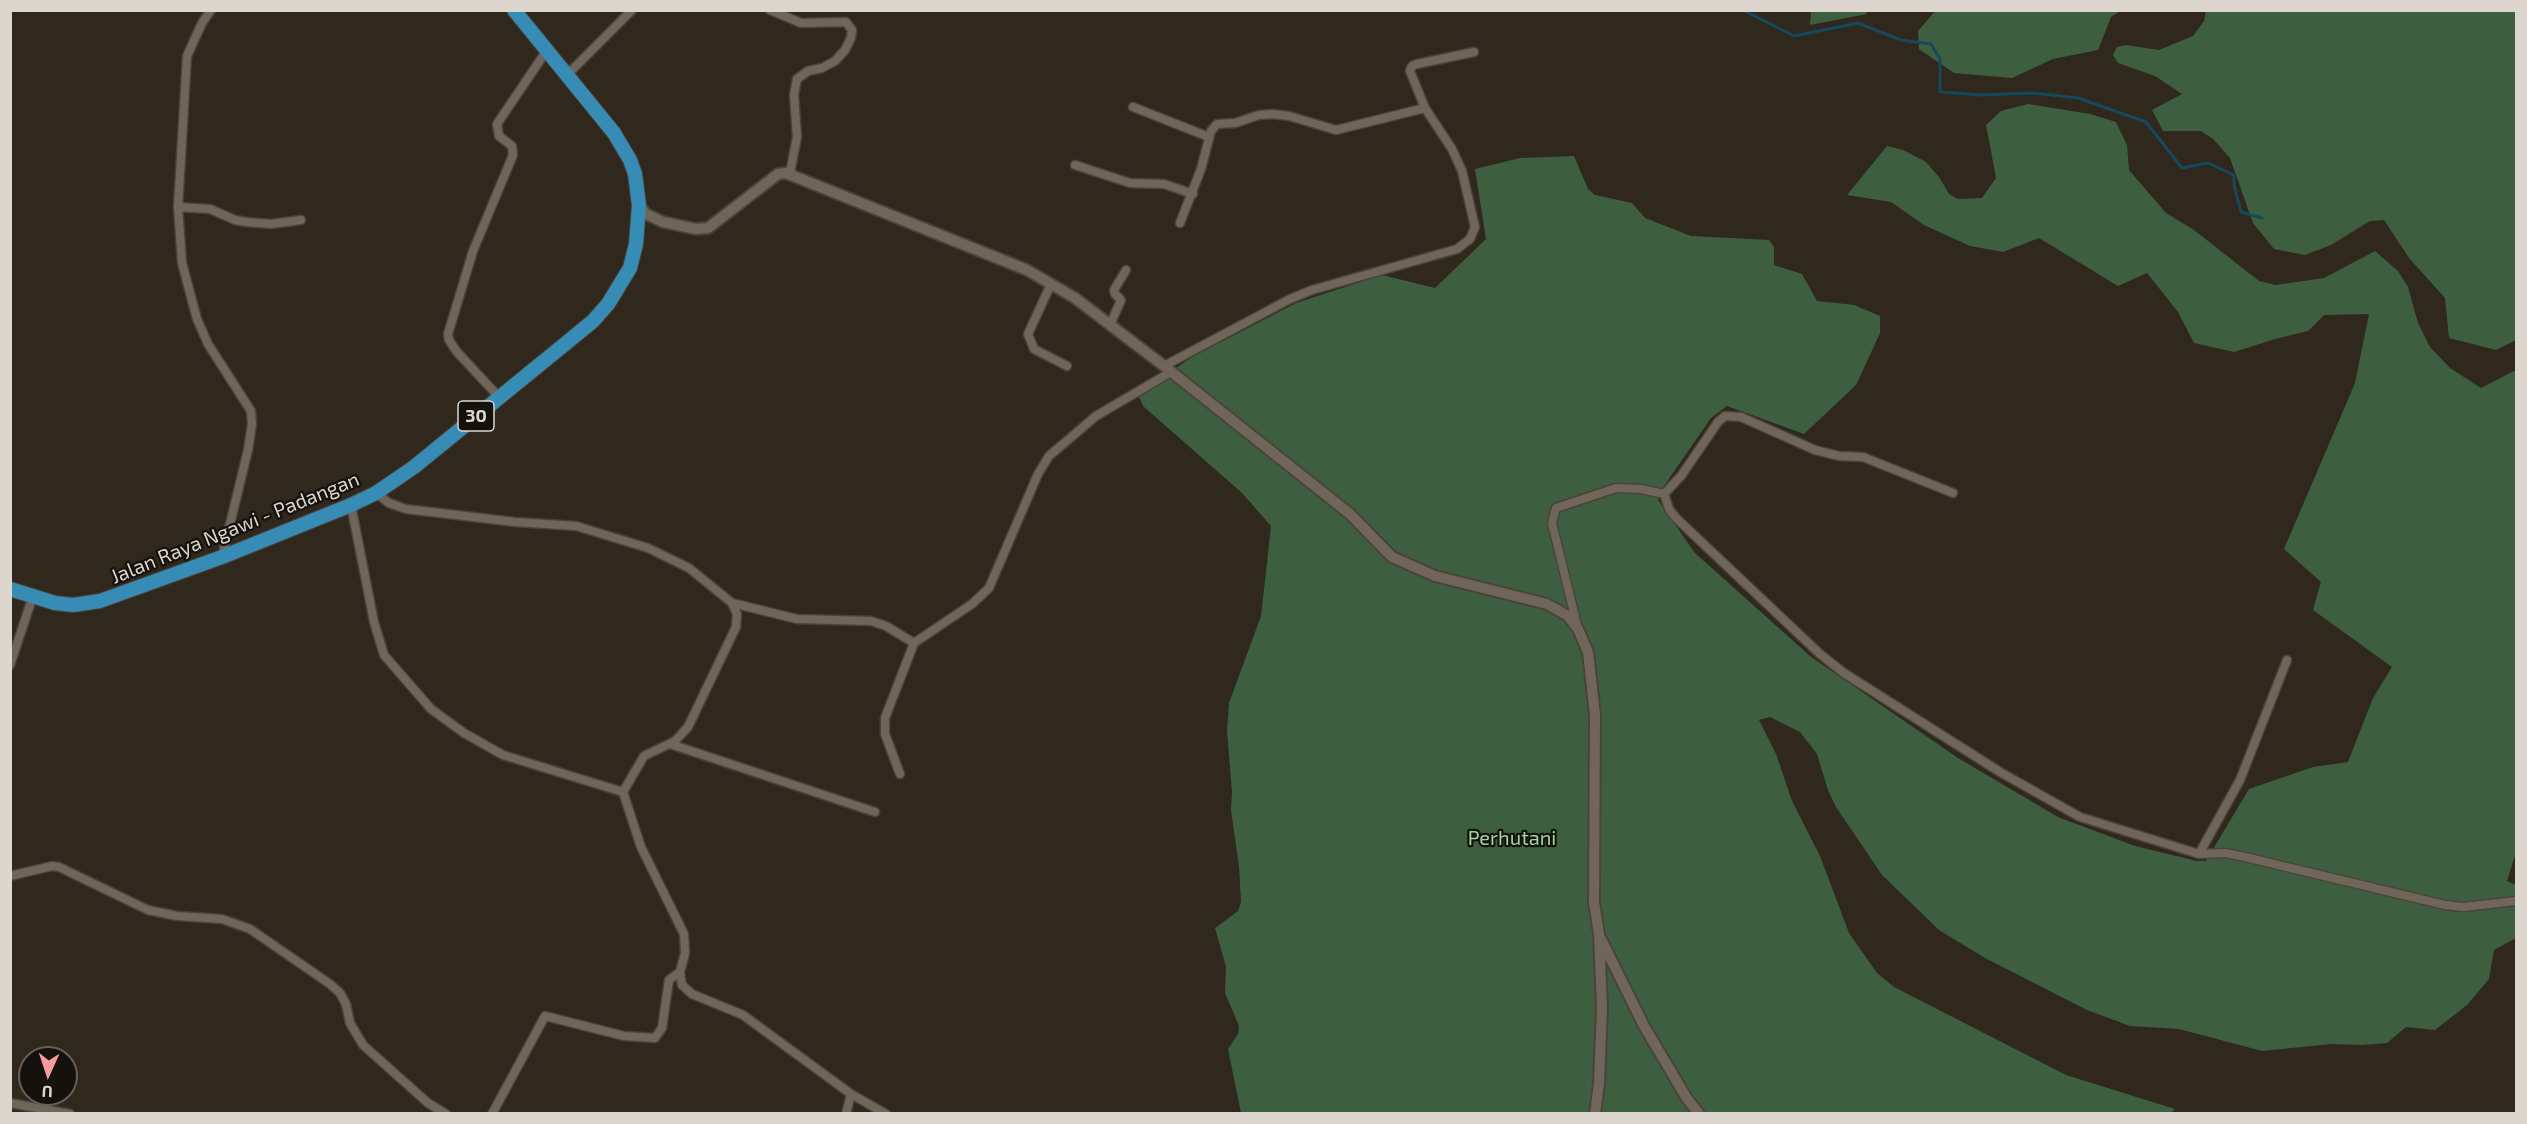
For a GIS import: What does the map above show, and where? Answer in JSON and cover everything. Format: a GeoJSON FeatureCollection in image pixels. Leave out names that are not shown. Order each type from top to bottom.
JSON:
{"type":"FeatureCollection","features":[{"type":"Feature","properties":{"kind":"highway","name":"Jalan Raya Ngawi - Padangan"},"geometry":{"type":"LineString","coordinates":[[10,589],[55,603],[86,605],[114,597],[351,505],[376,493],[414,467],[593,321],[608,304],[630,268],[636,244],[639,205],[635,174],[623,146],[514,10]]}},
{"type":"Feature","properties":{"kind":"street"},"geometry":{"type":"LineString","coordinates":[[211,10],[191,45],[187,57],[178,207],[182,263],[197,319],[208,344],[251,411],[252,424],[248,450],[222,556]]}},
{"type":"Feature","properties":{"kind":"street"},"geometry":{"type":"LineString","coordinates":[[567,75],[632,10]]}},
{"type":"Feature","properties":{"kind":"street"},"geometry":{"type":"LineString","coordinates":[[770,10],[801,22],[831,20],[846,22],[852,30],[845,50],[835,61],[822,68],[808,71],[797,79],[794,95],[797,137],[789,174]]}},
{"type":"Feature","properties":{"kind":"street"},"geometry":{"type":"LineString","coordinates":[[500,398],[457,352],[448,334],[473,251],[513,155],[512,146],[499,136],[497,124],[547,50]]}},
{"type":"Feature","properties":{"kind":"street"},"geometry":{"type":"LineString","coordinates":[[900,774],[885,735],[885,718],[914,643],[972,604],[989,588],[1043,463],[1096,416],[1168,369],[1290,299],[1312,290],[1457,249],[1470,239],[1474,227],[1462,171],[1452,149],[1425,108],[1411,75],[1412,66],[1474,52]]}},
{"type":"Feature","properties":{"kind":"street"},"geometry":{"type":"LineString","coordinates":[[1133,107],[1209,136]]}},
{"type":"Feature","properties":{"kind":"street"},"geometry":{"type":"LineString","coordinates":[[1180,223],[1193,194],[1209,136],[1217,124],[1239,122],[1259,115],[1289,116],[1336,130],[1425,108]]}},
{"type":"Feature","properties":{"kind":"street"},"geometry":{"type":"LineString","coordinates":[[1075,165],[1130,183],[1164,184],[1193,194]]}},
{"type":"Feature","properties":{"kind":"street"},"geometry":{"type":"LineString","coordinates":[[639,205],[646,214],[656,220],[696,229],[708,228],[778,174],[789,174],[1027,270],[1110,324],[1168,369],[1350,514],[1392,556],[1435,576],[1547,604],[1568,616],[1578,629]]}},
{"type":"Feature","properties":{"kind":"street"},"geometry":{"type":"LineString","coordinates":[[178,207],[210,209],[246,222],[271,224],[301,220]]}},
{"type":"Feature","properties":{"kind":"street"},"geometry":{"type":"LineString","coordinates":[[1110,324],[1121,300],[1114,294],[1114,290],[1126,270]]}},
{"type":"Feature","properties":{"kind":"street"},"geometry":{"type":"LineString","coordinates":[[1051,284],[1028,334],[1034,349],[1067,366]]}},
{"type":"Feature","properties":{"kind":"street"},"geometry":{"type":"LineString","coordinates":[[1664,494],[1681,476],[1718,422],[1732,415],[1783,434],[1815,450],[1839,456],[1863,457],[1953,493]]}},
{"type":"Feature","properties":{"kind":"street"},"geometry":{"type":"LineString","coordinates":[[1595,1113],[1599,1083],[1602,1008],[1599,934],[1594,902],[1595,715],[1588,652],[1578,629],[1552,524],[1556,508],[1616,488],[1641,489],[1664,494]]}},
{"type":"Feature","properties":{"kind":"street"},"geometry":{"type":"LineString","coordinates":[[376,493],[388,503],[406,509],[515,522],[576,526],[648,548],[689,568],[732,603],[797,619],[871,621],[886,626],[914,643]]}},
{"type":"Feature","properties":{"kind":"street"},"geometry":{"type":"LineString","coordinates":[[1664,494],[1669,509],[1676,518],[1820,654],[1870,692],[2028,789],[2080,817],[2199,854],[2245,856],[2445,905],[2463,907],[2517,901]]}},
{"type":"Feature","properties":{"kind":"street"},"geometry":{"type":"LineString","coordinates":[[351,505],[374,622],[384,654],[431,709],[464,733],[503,754],[623,792]]}},
{"type":"Feature","properties":{"kind":"street"},"geometry":{"type":"LineString","coordinates":[[10,665],[33,596]]}},
{"type":"Feature","properties":{"kind":"street"},"geometry":{"type":"LineString","coordinates":[[732,603],[737,614],[736,627],[688,727],[679,738],[670,744],[644,756],[623,792],[641,847],[684,934],[685,953],[680,972],[682,985],[692,994],[743,1015],[851,1094],[886,1113]]}},
{"type":"Feature","properties":{"kind":"street"},"geometry":{"type":"LineString","coordinates":[[2199,854],[2240,780],[2288,660]]}},
{"type":"Feature","properties":{"kind":"street"},"geometry":{"type":"LineString","coordinates":[[670,744],[875,812]]}},
{"type":"Feature","properties":{"kind":"street"},"geometry":{"type":"LineString","coordinates":[[10,876],[52,866],[59,867],[148,910],[171,915],[222,919],[250,929],[335,988],[346,1004],[350,1023],[363,1045],[428,1102],[446,1113]]}},
{"type":"Feature","properties":{"kind":"street"},"geometry":{"type":"LineString","coordinates":[[1599,934],[1644,1026],[1686,1097],[1699,1113]]}},
{"type":"Feature","properties":{"kind":"street"},"geometry":{"type":"LineString","coordinates":[[492,1113],[544,1016],[624,1036],[655,1038],[662,1028],[669,980],[680,972]]}},
{"type":"Feature","properties":{"kind":"street"},"geometry":{"type":"LineString","coordinates":[[846,1113],[851,1094]]}},
{"type":"Feature","properties":{"kind":"street"},"geometry":{"type":"LineString","coordinates":[[10,1103],[70,1113]]}},
{"type":"Feature","properties":{"kind":"green space"},"geometry":{"type":"Polygon","coordinates":[[[1936,10],[2120,11],[2111,17],[2098,50],[2053,59],[2012,78],[1954,73],[1919,49],[1918,31],[1936,10]]]}},
{"type":"Feature","properties":{"kind":"green space"},"geometry":{"type":"Polygon","coordinates":[[[1811,11],[1866,11],[1867,14],[1810,25],[1811,11]]]}},
{"type":"Feature","properties":{"kind":"green space"},"geometry":{"type":"Polygon","coordinates":[[[2206,11],[2516,11],[2516,340],[2496,350],[2449,338],[2445,298],[2409,258],[2384,220],[2370,221],[2331,245],[2305,255],[2274,249],[2253,223],[2230,158],[2213,139],[2201,131],[2163,131],[2152,110],[2182,94],[2155,76],[2118,63],[2113,55],[2117,47],[2125,45],[2159,50],[2193,36],[2204,21],[2206,11]]]}},
{"type":"Feature","properties":{"kind":"green space","name":"Perhutani"},"geometry":{"type":"Polygon","coordinates":[[[2028,104],[2090,114],[2116,122],[2127,145],[2129,170],[2166,213],[2194,230],[2259,281],[2276,285],[2324,278],[2375,251],[2398,271],[2408,287],[2418,323],[2430,347],[2450,368],[2481,388],[2516,370],[2516,852],[2507,881],[2516,885],[2516,938],[2494,950],[2489,979],[2467,1005],[2435,1030],[2406,1027],[2387,1043],[2331,1044],[2262,1051],[2179,1029],[2130,1026],[2087,1010],[1985,958],[1939,930],[1882,875],[1836,807],[1817,754],[1800,732],[1770,717],[1759,720],[1776,754],[1792,801],[1820,856],[1849,933],[1877,973],[1894,987],[2066,1075],[2175,1109],[2171,1113],[1241,1113],[1228,1049],[1238,1034],[1239,1026],[1225,993],[1226,967],[1215,928],[1238,911],[1241,902],[1239,866],[1231,810],[1232,792],[1227,731],[1229,703],[1261,616],[1271,526],[1242,493],[1143,406],[1138,395],[1192,357],[1296,303],[1382,275],[1435,288],[1486,239],[1475,169],[1520,158],[1574,156],[1588,189],[1595,195],[1632,203],[1645,218],[1691,236],[1769,240],[1774,247],[1774,265],[1802,274],[1817,301],[1854,305],[1880,316],[1880,333],[1856,385],[1804,434],[1727,406],[1711,418],[1664,486],[1658,500],[1695,553],[1810,656],[1958,758],[2058,817],[2135,846],[2197,861],[2206,861],[2249,789],[2313,767],[2348,762],[2373,698],[2392,667],[2313,610],[2321,582],[2284,549],[2355,383],[2369,314],[2324,315],[2308,331],[2234,352],[2194,343],[2178,312],[2147,273],[2118,286],[2039,238],[2003,252],[1970,246],[1924,225],[1891,202],[1847,195],[1887,146],[1903,150],[1926,162],[1939,177],[1949,194],[1958,199],[1982,198],[1996,178],[1986,125],[2001,111],[2028,104]]]}},
{"type":"Feature","properties":{"kind":"waterway"},"geometry":{"type":"LineString","coordinates":[[1743,10],[1794,36],[1858,23],[1901,40],[1931,44],[1940,59],[1940,92],[1980,95],[2034,93],[2078,98],[2146,122],[2182,168],[2208,163],[2234,175],[2234,185],[2241,212],[2262,218]]}}]}
